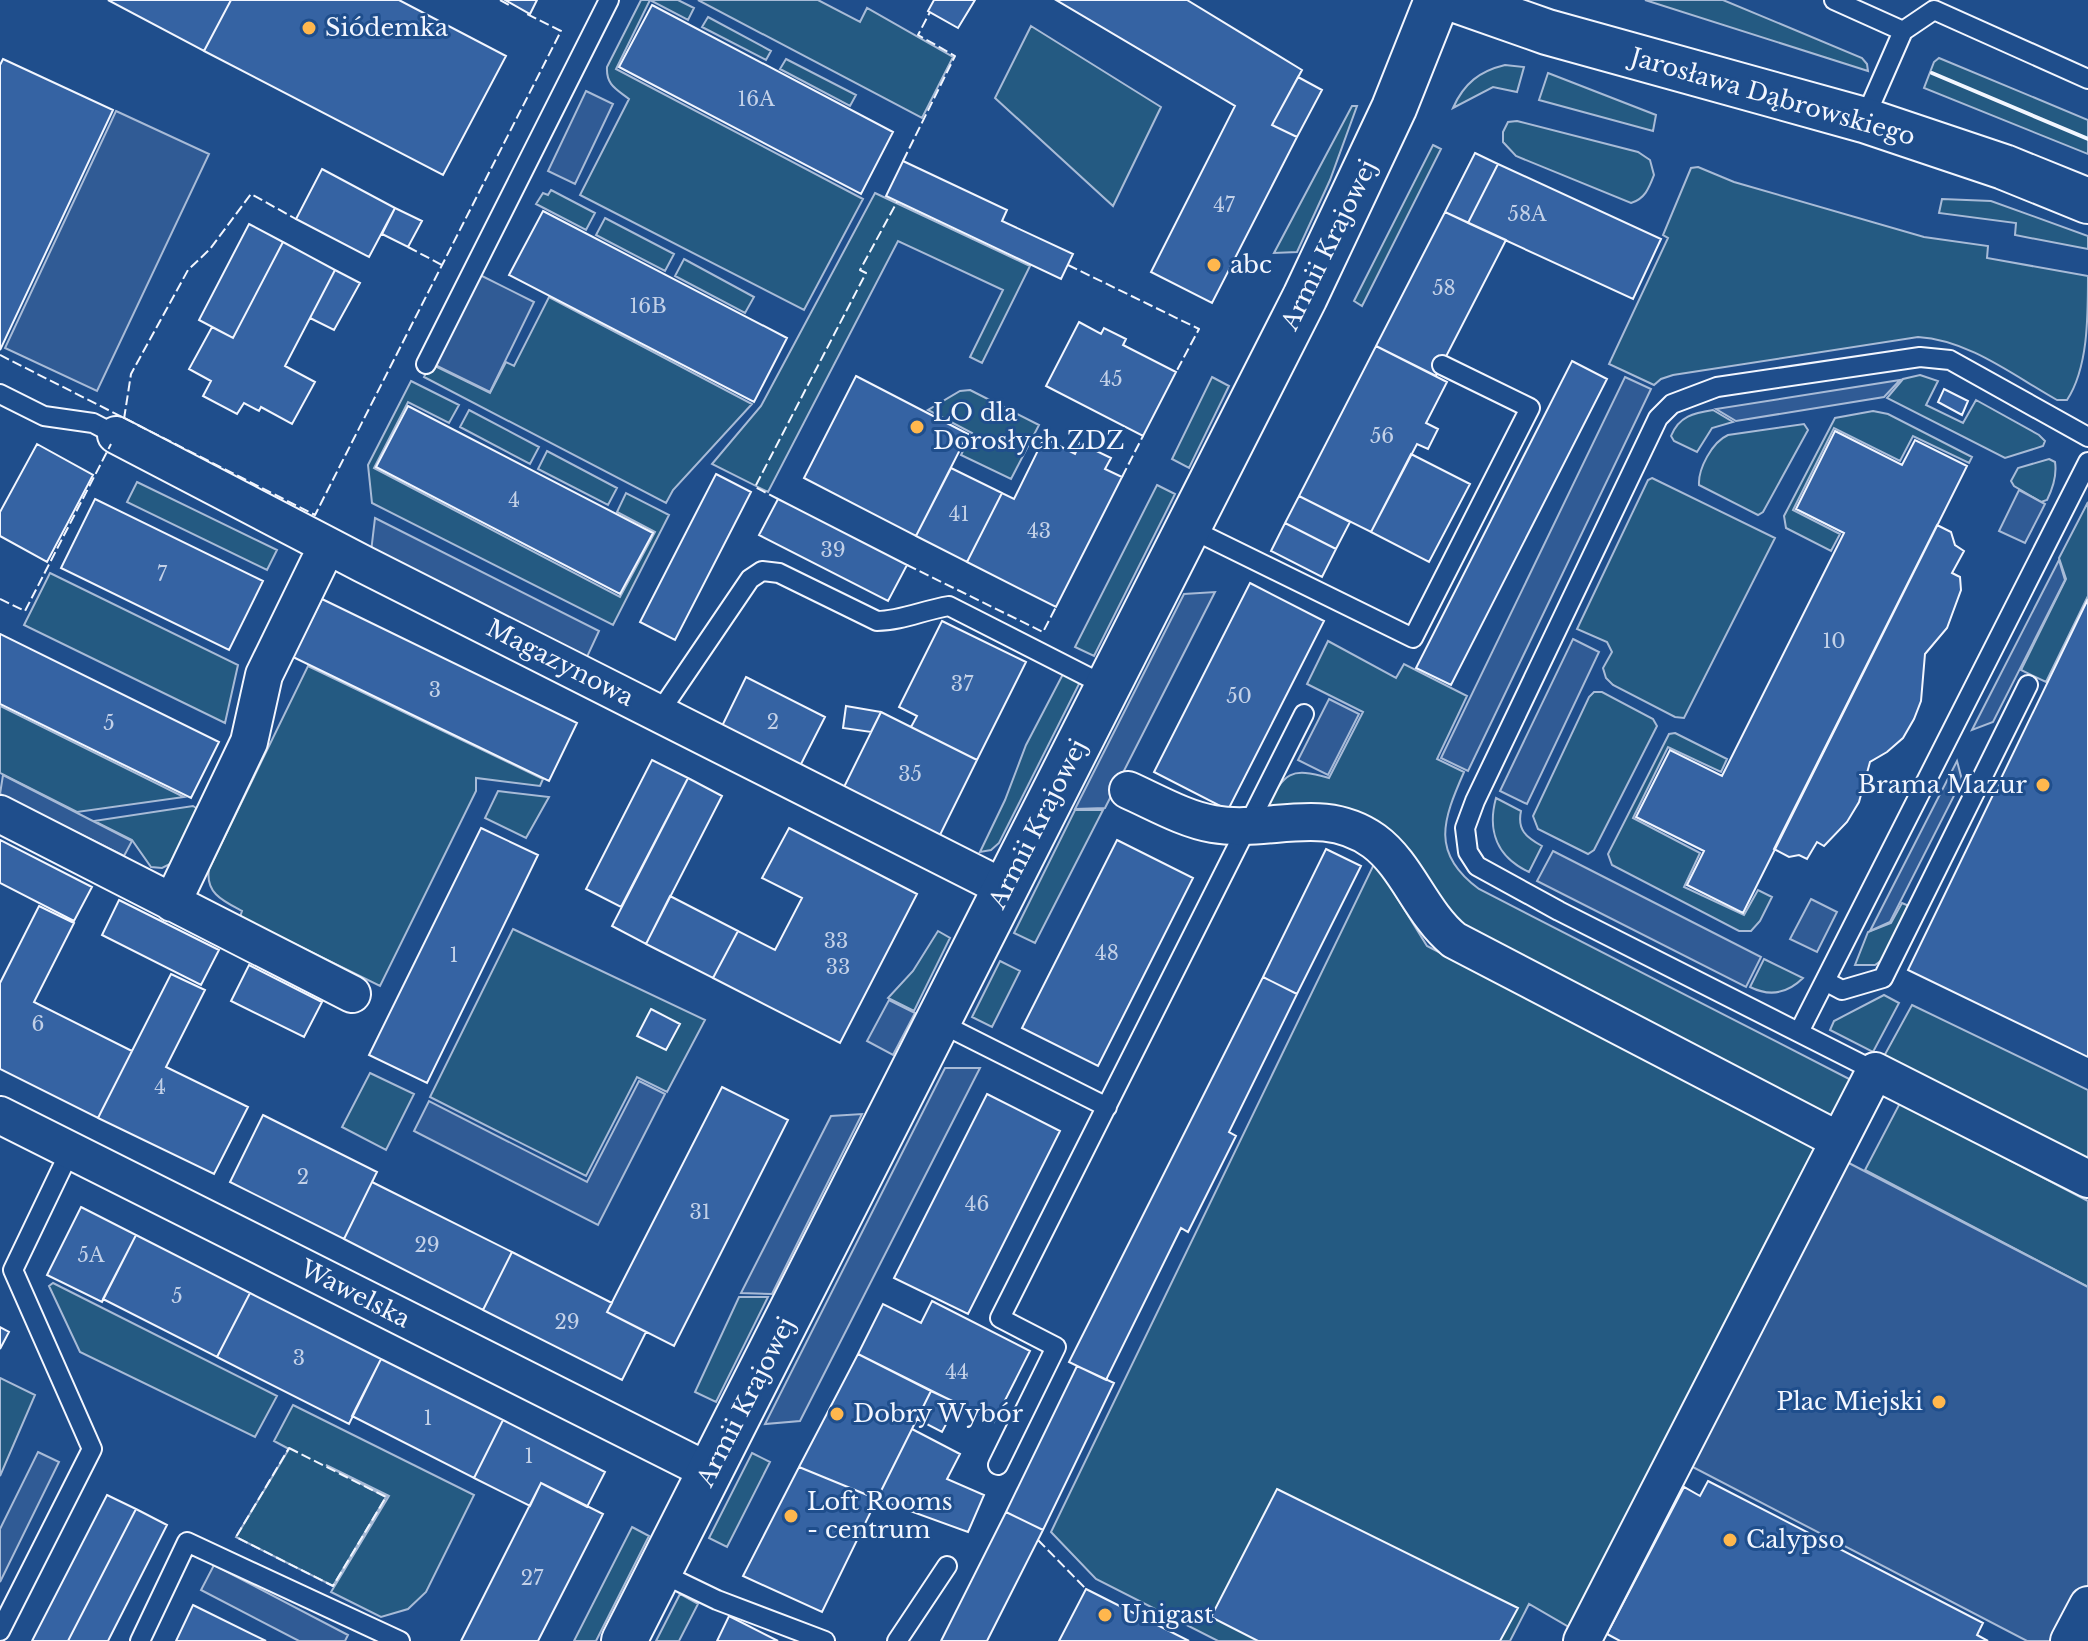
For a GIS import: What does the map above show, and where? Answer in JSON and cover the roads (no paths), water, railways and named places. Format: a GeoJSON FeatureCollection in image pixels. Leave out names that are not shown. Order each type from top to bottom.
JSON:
{"type":"FeatureCollection","features":[{"type":"Feature","properties":{"kind":"street","name":"Armii Krajowej"},"geometry":{"type":"LineString","coordinates":[[624,1641],[1305,297],[1394,108],[1437,0]]}},
{"type":"Feature","properties":{"kind":"street","name":"Jarosława Dąbrowskiego"},"geometry":{"type":"LineString","coordinates":[[1456,0],[1547,32],[1864,120],[2004,167],[2088,201]]}},
{"type":"Feature","properties":{"kind":"street","name":"Magazynowa"},"geometry":{"type":"LineString","coordinates":[[116,435],[327,546],[1006,889]]}},
{"type":"Feature","properties":{"kind":"street"},"geometry":{"type":"LineString","coordinates":[[172,903],[249,742],[264,675],[327,546]]}},
{"type":"Feature","properties":{"kind":"street"},"geometry":{"type":"LineString","coordinates":[[1128,790],[1193,819],[1214,824],[1311,821],[1350,828],[1386,851],[1440,929],[1454,940],[1838,1140]]}},
{"type":"Feature","properties":{"kind":"street"},"geometry":{"type":"LineString","coordinates":[[0,814],[352,994]]}},
{"type":"Feature","properties":{"kind":"street"},"geometry":{"type":"LineString","coordinates":[[1582,1641],[1875,1071],[2088,1179]]}},
{"type":"Feature","properties":{"kind":"street","name":"Wawelska"},"geometry":{"type":"LineString","coordinates":[[0,1115],[710,1472]]}},
{"type":"Feature","properties":{"kind":"street"},"geometry":{"type":"LineString","coordinates":[[2069,1641],[2088,1605]]}},
{"type":"Feature","properties":{"kind":"lane"},"geometry":{"type":"LineString","coordinates":[[426,364],[609,0]]}},
{"type":"Feature","properties":{"kind":"lane"},"geometry":{"type":"LineString","coordinates":[[1834,0],[1903,31]]}},
{"type":"Feature","properties":{"kind":"lane"},"geometry":{"type":"LineString","coordinates":[[1864,120],[1903,31],[1934,10],[2088,79]]}},
{"type":"Feature","properties":{"kind":"lane"},"geometry":{"type":"LineString","coordinates":[[1875,1071],[1477,866],[1468,852],[1465,828],[1475,801],[1658,418],[1672,404],[1717,387],[1920,357],[1950,360],[2088,437]]}},
{"type":"Feature","properties":{"kind":"lane"},"geometry":{"type":"LineString","coordinates":[[1188,527],[1413,638],[1530,408],[1442,365]]}},
{"type":"Feature","properties":{"kind":"lane"},"geometry":{"type":"LineString","coordinates":[[0,394],[44,416],[93,423],[116,435]]}},
{"type":"Feature","properties":{"kind":"lane"},"geometry":{"type":"LineString","coordinates":[[1799,1032],[2088,462]]}},
{"type":"Feature","properties":{"kind":"lane"},"geometry":{"type":"LineString","coordinates":[[659,713],[750,579],[762,571],[779,573],[877,621],[891,621],[927,609],[949,606],[1108,687]]}},
{"type":"Feature","properties":{"kind":"lane"},"geometry":{"type":"LineString","coordinates":[[1825,981],[1842,990],[1883,978],[2028,685]]}},
{"type":"Feature","properties":{"kind":"lane"},"geometry":{"type":"LineString","coordinates":[[998,1465],[1056,1347],[1000,1318],[1304,714]]}},
{"type":"Feature","properties":{"kind":"lane"},"geometry":{"type":"LineString","coordinates":[[938,1022],[1107,1107]]}},
{"type":"Feature","properties":{"kind":"lane"},"geometry":{"type":"LineString","coordinates":[[0,1631],[92,1449],[13,1270],[70,1151]]}},
{"type":"Feature","properties":{"kind":"lane"},"geometry":{"type":"LineString","coordinates":[[140,1641],[187,1542],[400,1641]]}},
{"type":"Feature","properties":{"kind":"lane"},"geometry":{"type":"LineString","coordinates":[[897,1641],[947,1566]]}},
{"type":"Feature","properties":{"kind":"lane"},"geometry":{"type":"LineString","coordinates":[[659,1572],[717,1600],[825,1641]]}},
{"type":"Feature","properties":{"kind":"place","name":"Siódemka"},"geometry":{"type":"Point","coordinates":[309,28]}},
{"type":"Feature","properties":{"kind":"place","name":"abc"},"geometry":{"type":"Point","coordinates":[1214,265]}},
{"type":"Feature","properties":{"kind":"place","name":"LO dla Dorosłych ZDZ"},"geometry":{"type":"Point","coordinates":[917,427]}},
{"type":"Feature","properties":{"kind":"place","name":"Brama Mazur"},"geometry":{"type":"Point","coordinates":[2043,785]}},
{"type":"Feature","properties":{"kind":"place","name":"Plac Miejski"},"geometry":{"type":"Point","coordinates":[1939,1402]}},
{"type":"Feature","properties":{"kind":"place","name":"Dobry Wybór"},"geometry":{"type":"Point","coordinates":[837,1414]}},
{"type":"Feature","properties":{"kind":"place","name":"Loft Rooms - centrum"},"geometry":{"type":"Point","coordinates":[791,1516]}},
{"type":"Feature","properties":{"kind":"place","name":"Calypso"},"geometry":{"type":"Point","coordinates":[1730,1540]}},
{"type":"Feature","properties":{"kind":"place","name":"Unigast"},"geometry":{"type":"Point","coordinates":[1105,1615]}}]}
